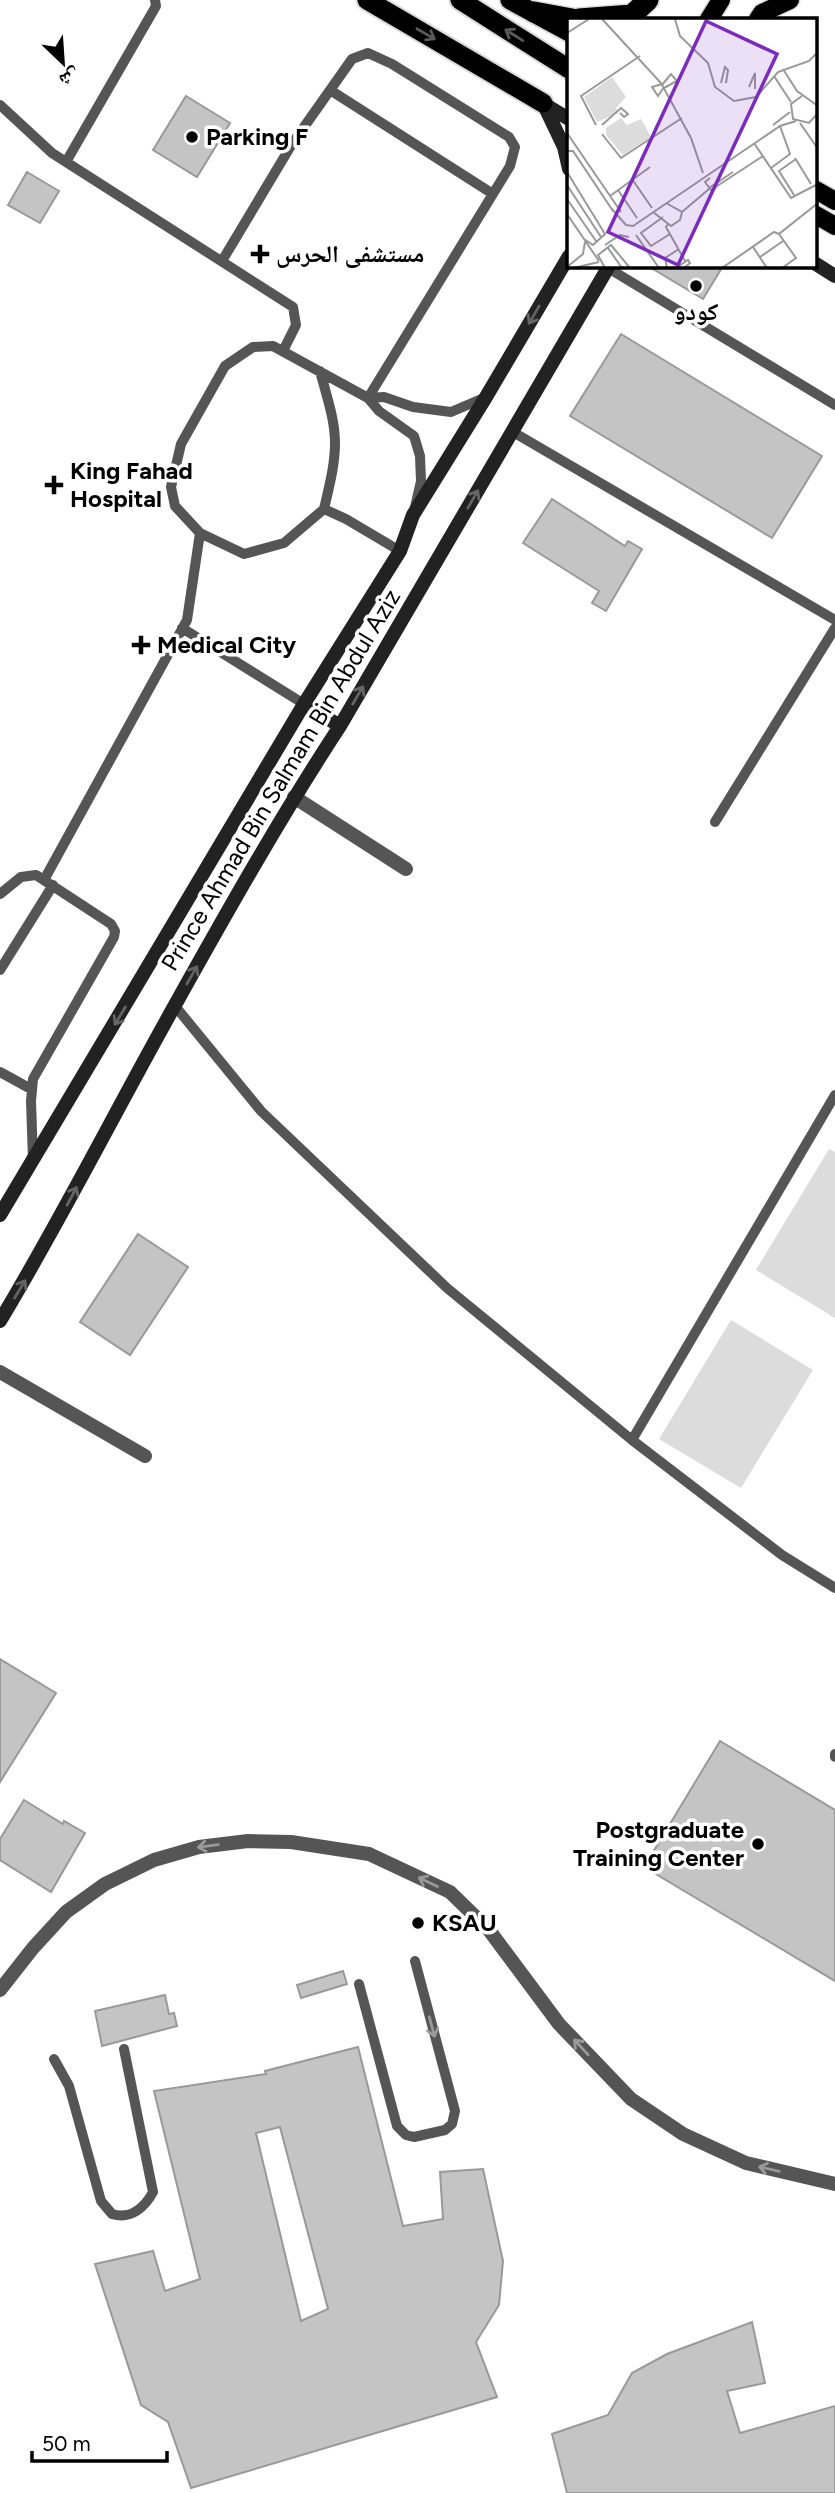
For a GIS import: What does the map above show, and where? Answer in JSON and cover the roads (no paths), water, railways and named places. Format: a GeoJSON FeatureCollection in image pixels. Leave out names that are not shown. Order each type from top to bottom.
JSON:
{"type":"FeatureCollection","features":[{"type":"Feature","properties":{"kind":"highway"},"geometry":{"type":"LineString","coordinates":[[367,0],[543,103]]}},
{"type":"Feature","properties":{"kind":"highway"},"geometry":{"type":"LineString","coordinates":[[460,0],[567,68]]}},
{"type":"Feature","properties":{"kind":"highway"},"geometry":{"type":"LineString","coordinates":[[510,0],[567,31]]}},
{"type":"Feature","properties":{"kind":"highway"},"geometry":{"type":"LineString","coordinates":[[592,18],[632,15],[648,0]]}},
{"type":"Feature","properties":{"kind":"highway"},"geometry":{"type":"LineString","coordinates":[[534,12],[567,18]]}},
{"type":"Feature","properties":{"kind":"main road"},"geometry":{"type":"LineString","coordinates":[[710,18],[721,0]]}},
{"type":"Feature","properties":{"kind":"main road"},"geometry":{"type":"LineString","coordinates":[[759,18],[762,13],[790,0]]}},
{"type":"Feature","properties":{"kind":"main road"},"geometry":{"type":"LineString","coordinates":[[543,103],[567,118]]}},
{"type":"Feature","properties":{"kind":"main road"},"geometry":{"type":"LineString","coordinates":[[543,103],[564,147],[567,160]]}},
{"type":"Feature","properties":{"kind":"main road"},"geometry":{"type":"LineString","coordinates":[[818,191],[835,201]]}},
{"type":"Feature","properties":{"kind":"main road"},"geometry":{"type":"LineString","coordinates":[[818,216],[835,226]]}},
{"type":"Feature","properties":{"kind":"main road","name":"Prince Ahmad Bin Salmam Bin Abdul Aziz"},"geometry":{"type":"LineString","coordinates":[[0,1215],[304,704],[400,551],[413,515],[567,259]]}},
{"type":"Feature","properties":{"kind":"main road"},"geometry":{"type":"LineString","coordinates":[[818,265],[835,276]]}},
{"type":"Feature","properties":{"kind":"main road","name":"Prince Ahmad Bin Salmam Bin Abdul Aziz"},"geometry":{"type":"LineString","coordinates":[[0,1321],[39,1256],[174,1006],[294,797],[340,726],[608,268]]}},
{"type":"Feature","properties":{"kind":"main road"},"geometry":{"type":"LineString","coordinates":[[304,704],[340,726]]}},
{"type":"Feature","properties":{"kind":"street"},"geometry":{"type":"LineString","coordinates":[[294,797],[406,869]]}},
{"type":"Feature","properties":{"kind":"street"},"geometry":{"type":"LineString","coordinates":[[0,1372],[145,1456]]}},
{"type":"Feature","properties":{"kind":"street"},"geometry":{"type":"LineString","coordinates":[[0,1990],[66,1912],[105,1884],[154,1860],[199,1847],[247,1841],[291,1842],[369,1854],[450,1892],[489,1930],[559,2024],[631,2099],[683,2134],[746,2163],[835,2185]]}},
{"type":"Feature","properties":{"kind":"lane"},"geometry":{"type":"LineString","coordinates":[[66,162],[156,6],[155,0]]}},
{"type":"Feature","properties":{"kind":"lane"},"geometry":{"type":"LineString","coordinates":[[222,261],[292,144],[352,59],[368,53],[393,64],[509,136],[515,146],[510,166],[368,398]]}},
{"type":"Feature","properties":{"kind":"lane"},"geometry":{"type":"LineString","coordinates":[[330,90],[492,194]]}},
{"type":"Feature","properties":{"kind":"lane"},"geometry":{"type":"LineString","coordinates":[[0,105],[52,153],[293,307],[296,325],[283,351]]}},
{"type":"Feature","properties":{"kind":"lane"},"geometry":{"type":"LineString","coordinates":[[611,268],[835,405]]}},
{"type":"Feature","properties":{"kind":"lane"},"geometry":{"type":"LineString","coordinates":[[320,371],[335,440],[334,464],[324,509],[284,544],[244,554],[200,533],[175,506],[171,488],[181,444],[225,366],[253,347],[273,346],[320,371],[368,398],[379,411],[414,436],[420,456],[421,481],[413,515]]}},
{"type":"Feature","properties":{"kind":"lane"},"geometry":{"type":"LineString","coordinates":[[368,398],[384,397],[413,407],[451,412],[486,397]]}},
{"type":"Feature","properties":{"kind":"lane"},"geometry":{"type":"LineString","coordinates":[[513,432],[835,620]]}},
{"type":"Feature","properties":{"kind":"lane"},"geometry":{"type":"LineString","coordinates":[[324,509],[400,551]]}},
{"type":"Feature","properties":{"kind":"lane"},"geometry":{"type":"LineString","coordinates":[[0,970],[187,620],[200,533]]}},
{"type":"Feature","properties":{"kind":"lane"},"geometry":{"type":"LineString","coordinates":[[182,628],[304,704]]}},
{"type":"Feature","properties":{"kind":"lane"},"geometry":{"type":"LineString","coordinates":[[715,822],[835,628]]}},
{"type":"Feature","properties":{"kind":"lane"},"geometry":{"type":"LineString","coordinates":[[0,894],[21,877],[36,875],[111,924],[115,931],[33,1079],[33,1163]]}},
{"type":"Feature","properties":{"kind":"lane"},"geometry":{"type":"LineString","coordinates":[[174,1006],[261,1111],[447,1288],[632,1440],[782,1555],[835,1588]]}},
{"type":"Feature","properties":{"kind":"lane"},"geometry":{"type":"LineString","coordinates":[[0,1072],[31,1089]]}},
{"type":"Feature","properties":{"kind":"lane"},"geometry":{"type":"LineString","coordinates":[[632,1440],[835,1096]]}},
{"type":"Feature","properties":{"kind":"lane"},"geometry":{"type":"LineString","coordinates":[[359,1984],[397,2126],[414,2137],[445,2130],[452,2123],[455,2111],[415,1961]]}},
{"type":"Feature","properties":{"kind":"lane"},"geometry":{"type":"LineString","coordinates":[[54,2059],[69,2086],[101,2201],[112,2214],[124,2216],[145,2206],[153,2192],[124,2049]]}},
{"type":"Feature","properties":{"kind":"place","name":"Parking F"},"geometry":{"type":"Point","coordinates":[192,137]}},
{"type":"Feature","properties":{"kind":"place","name":"مستشفى الحرس"},"geometry":{"type":"Point","coordinates":[260,254]}},
{"type":"Feature","properties":{"kind":"place","name":"كودو"},"geometry":{"type":"Point","coordinates":[696,286]}},
{"type":"Feature","properties":{"kind":"place","name":"King Fahad Hospital"},"geometry":{"type":"Point","coordinates":[54,485]}},
{"type":"Feature","properties":{"kind":"place","name":"Medical City"},"geometry":{"type":"Point","coordinates":[141,645]}},
{"type":"Feature","properties":{"kind":"place","name":"Postgraduate Training Center"},"geometry":{"type":"Point","coordinates":[758,1844]}},
{"type":"Feature","properties":{"kind":"place","name":"KSAU"},"geometry":{"type":"Point","coordinates":[418,1923]}}]}
